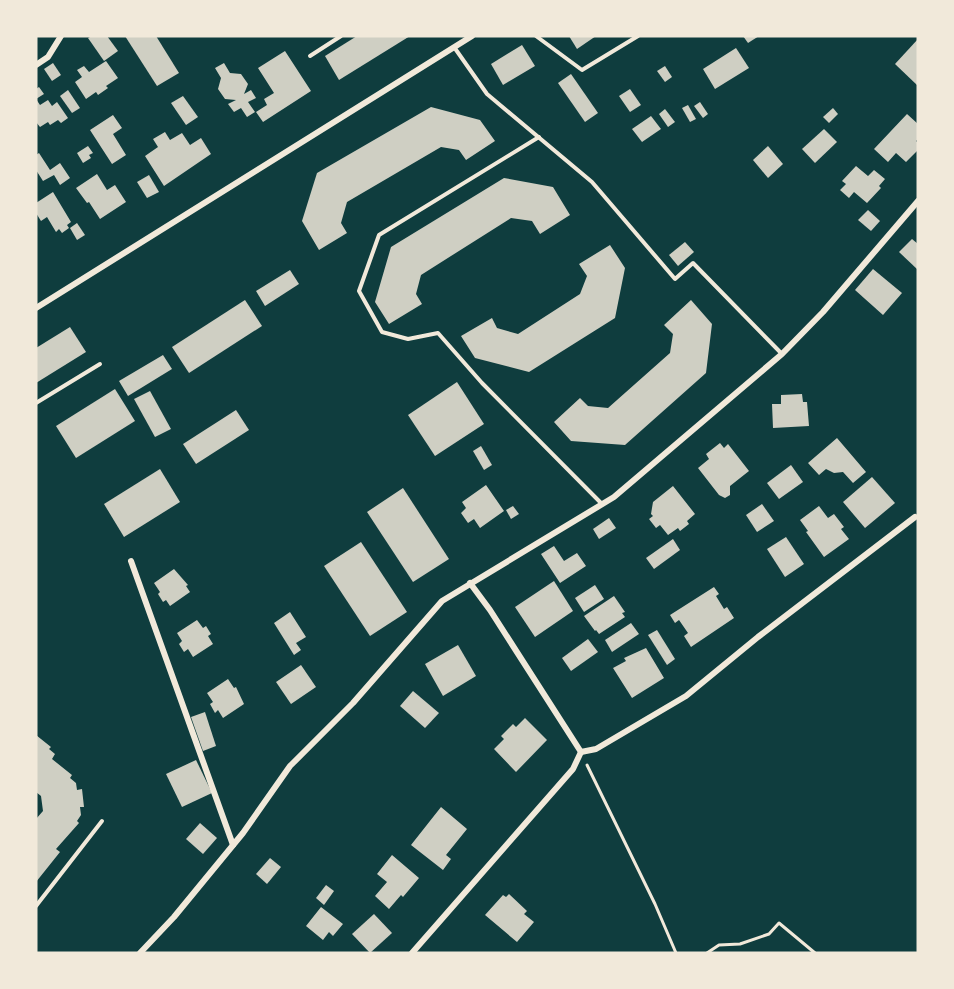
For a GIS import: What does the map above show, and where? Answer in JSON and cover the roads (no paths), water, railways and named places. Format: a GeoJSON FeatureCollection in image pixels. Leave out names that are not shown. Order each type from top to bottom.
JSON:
{"type":"FeatureCollection","features":[{"type":"Feature","properties":{"kind":"street"},"geometry":{"type":"LineString","coordinates":[[36,65],[48,57],[61,36]]}},
{"type":"Feature","properties":{"kind":"street"},"geometry":{"type":"LineString","coordinates":[[36,308],[472,36]]}},
{"type":"Feature","properties":{"kind":"street"},"geometry":{"type":"LineString","coordinates":[[140,953],[174,917],[233,845],[290,766],[353,703],[442,601],[614,497],[782,354],[823,312],[918,201]]}},
{"type":"Feature","properties":{"kind":"street"},"geometry":{"type":"LineString","coordinates":[[581,752],[596,748],[686,696],[758,637],[915,517]]}},
{"type":"Feature","properties":{"kind":"street"},"geometry":{"type":"LineString","coordinates":[[131,561],[233,845]]}},
{"type":"Feature","properties":{"kind":"street"},"geometry":{"type":"LineString","coordinates":[[470,584],[490,610],[581,752]]}},
{"type":"Feature","properties":{"kind":"street"},"geometry":{"type":"LineString","coordinates":[[412,953],[573,770],[581,752]]}},
{"type":"Feature","properties":{"kind":"lane"},"geometry":{"type":"LineString","coordinates":[[310,56],[341,36]]}},
{"type":"Feature","properties":{"kind":"lane"},"geometry":{"type":"LineString","coordinates":[[536,36],[582,70],[638,36]]}},
{"type":"Feature","properties":{"kind":"lane"},"geometry":{"type":"LineString","coordinates":[[454,47],[488,94],[592,182],[675,279],[693,263],[782,354]]}},
{"type":"Feature","properties":{"kind":"lane"},"geometry":{"type":"LineString","coordinates":[[539,137],[379,235],[359,291],[382,332],[408,339],[438,333],[482,383],[602,504]]}},
{"type":"Feature","properties":{"kind":"lane"},"geometry":{"type":"LineString","coordinates":[[36,403],[100,364]]}},
{"type":"Feature","properties":{"kind":"lane"},"geometry":{"type":"LineString","coordinates":[[36,906],[102,821]]}}]}
